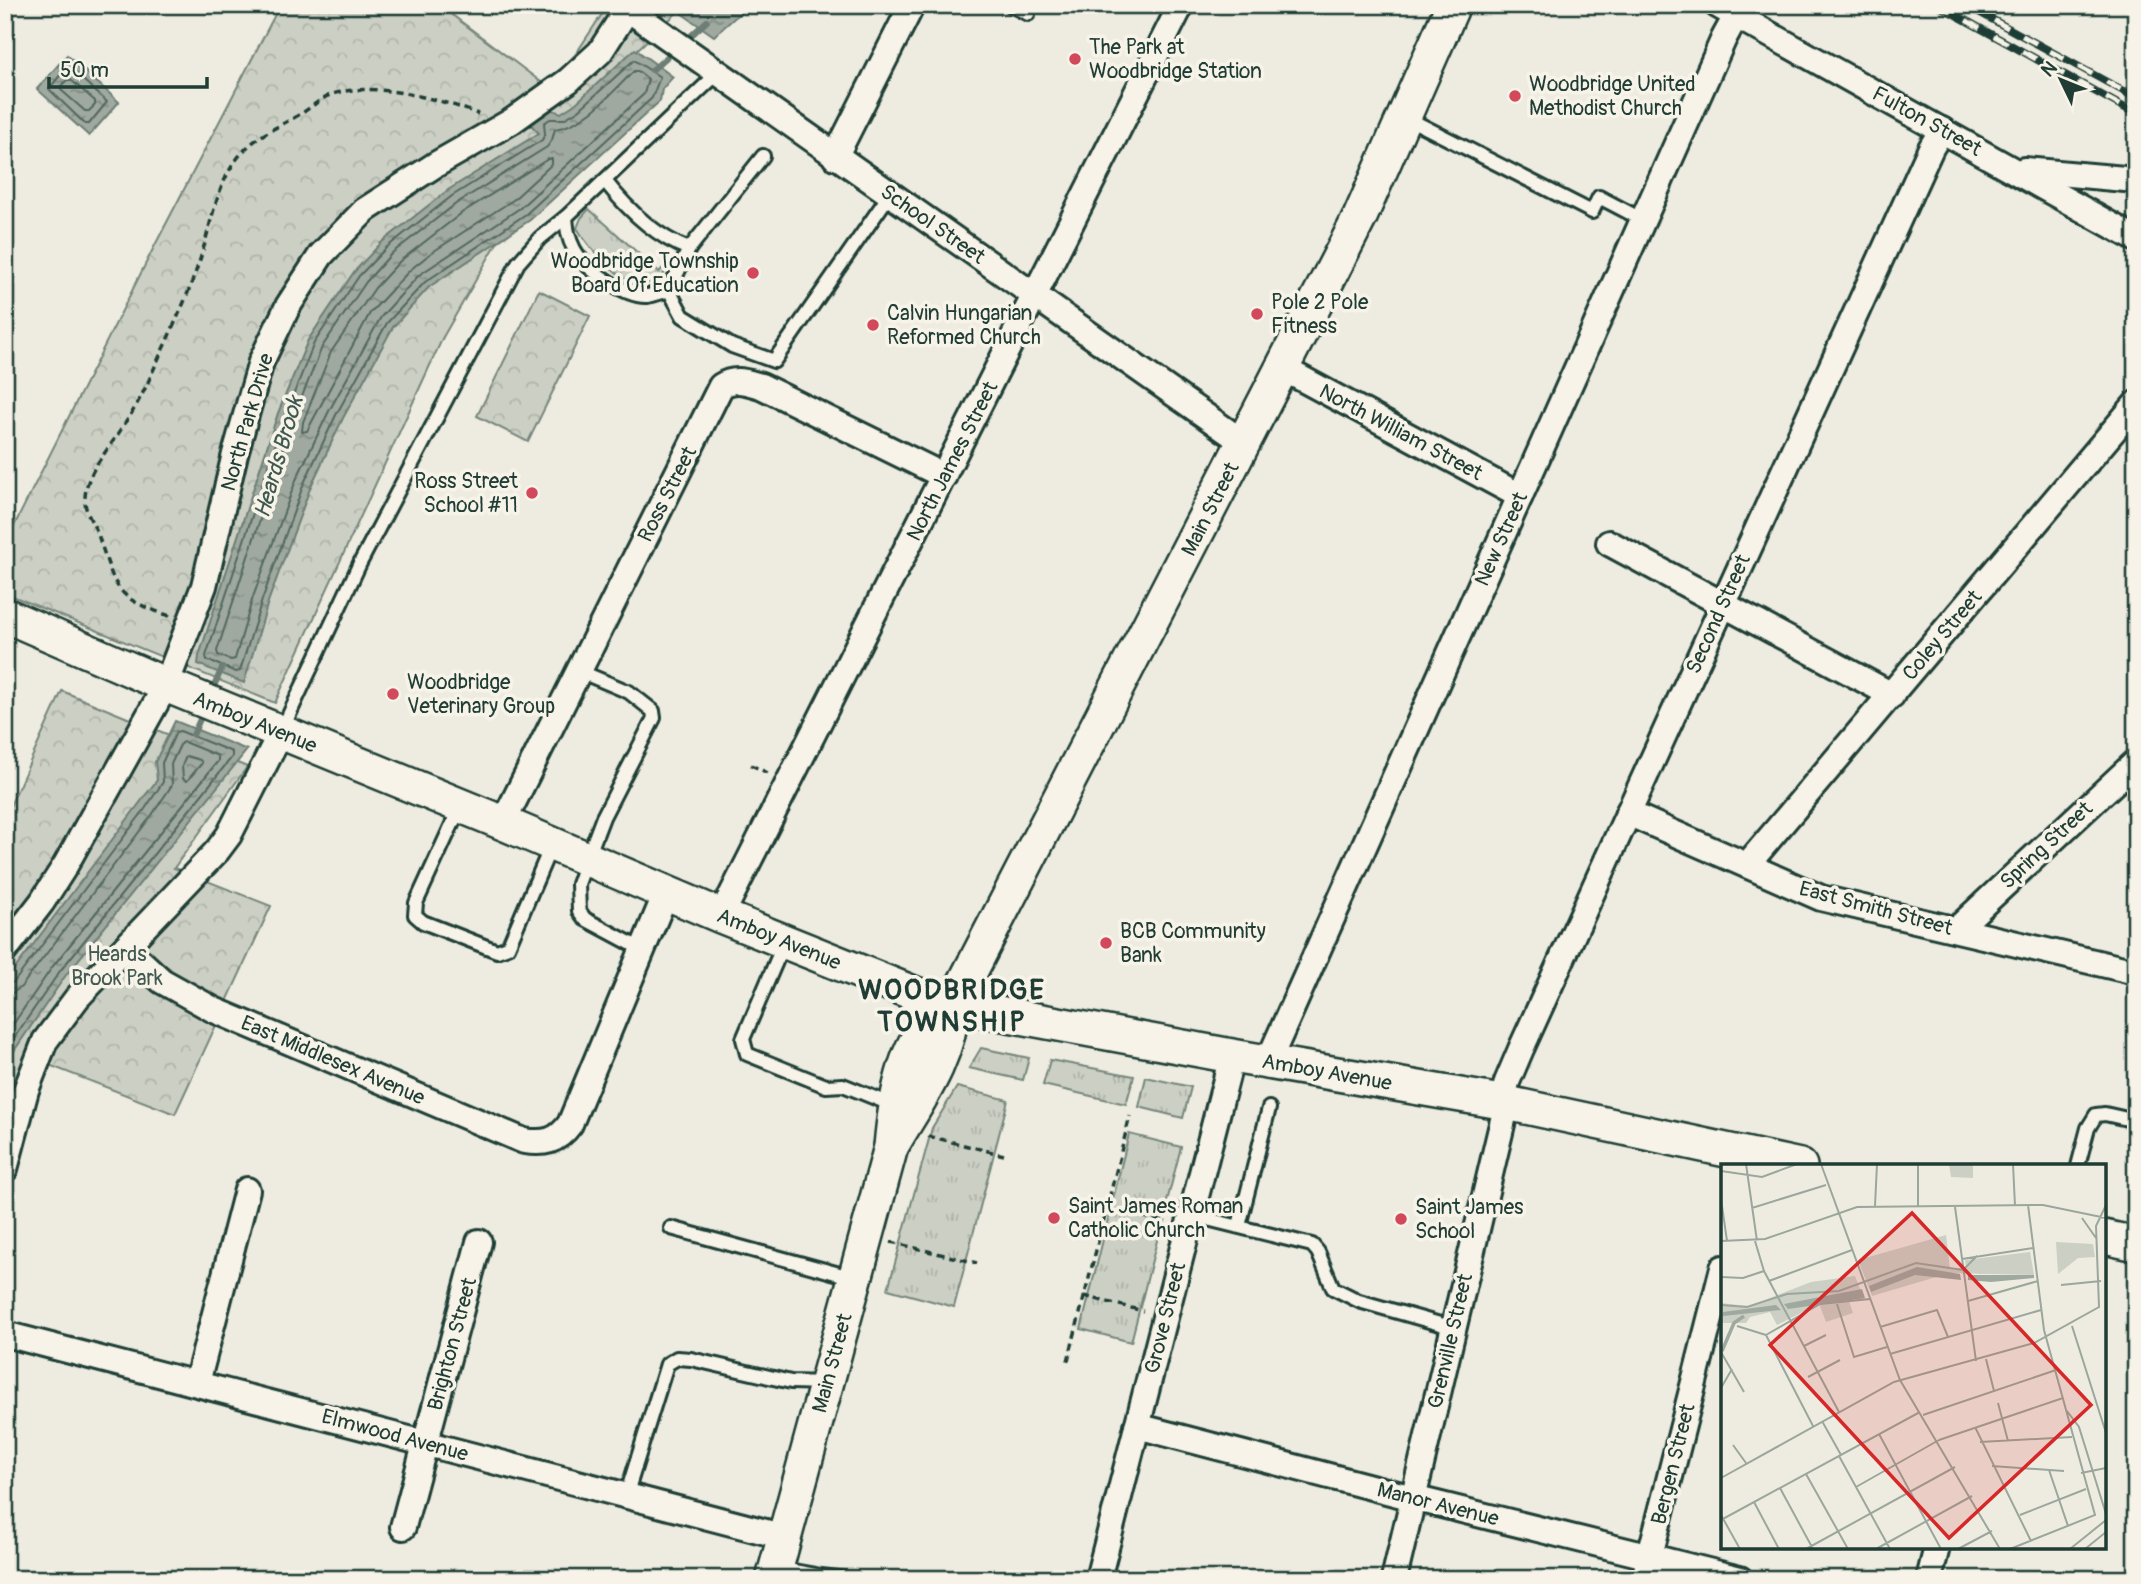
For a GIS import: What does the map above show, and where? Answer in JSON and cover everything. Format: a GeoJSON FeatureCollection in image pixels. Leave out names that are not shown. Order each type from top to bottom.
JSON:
{"type":"FeatureCollection","features":[{"type":"Feature","properties":{"kind":"main road","name":"Main Street"},"geometry":{"type":"LineString","coordinates":[[778,1561],[896,1128],[912,1051],[923,1031],[937,1016],[953,1006],[1360,217],[1453,5]]}},
{"type":"Feature","properties":{"kind":"main road","name":"Amboy Avenue"},"geometry":{"type":"LineString","coordinates":[[5,615],[177,690],[915,995],[953,1006],[1505,1103],[1750,1160],[1783,1164]]}},
{"type":"Feature","properties":{"kind":"main road"},"geometry":{"type":"LineString","coordinates":[[2106,1237],[2136,1244]]}},
{"type":"Feature","properties":{"kind":"street"},"geometry":{"type":"LineString","coordinates":[[835,157],[912,5]]}},
{"type":"Feature","properties":{"kind":"street","name":"North James Street"},"geometry":{"type":"LineString","coordinates":[[721,916],[1181,5]]}},
{"type":"Feature","properties":{"kind":"street","name":"School Street"},"geometry":{"type":"LineString","coordinates":[[626,7],[1244,443]]}},
{"type":"Feature","properties":{"kind":"street","name":"North Park Drive"},"geometry":{"type":"LineString","coordinates":[[5,950],[42,902],[177,690],[188,624],[204,586],[235,454],[261,362],[288,306],[321,255],[365,210],[498,129],[568,81],[600,52],[626,7]]}},
{"type":"Feature","properties":{"kind":"street","name":"Fulton Street"},"geometry":{"type":"LineString","coordinates":[[1727,11],[2136,239]]}},
{"type":"Feature","properties":{"kind":"street","name":"New Street"},"geometry":{"type":"LineString","coordinates":[[1268,1062],[1724,37],[1727,11]]}},
{"type":"Feature","properties":{"kind":"street","name":"Second Street"},"geometry":{"type":"LineString","coordinates":[[1505,1103],[1510,1073],[1931,148],[1942,130]]}},
{"type":"Feature","properties":{"kind":"street"},"geometry":{"type":"LineString","coordinates":[[1991,157],[2015,168],[2040,173],[2136,180]]}},
{"type":"Feature","properties":{"kind":"street","name":"North William Street"},"geometry":{"type":"LineString","coordinates":[[1282,368],[1520,496]]}},
{"type":"Feature","properties":{"kind":"street","name":"Ross Street"},"geometry":{"type":"LineString","coordinates":[[503,823],[721,386],[730,380],[767,374],[944,476]]}},
{"type":"Feature","properties":{"kind":"street","name":"Coley Street"},"geometry":{"type":"LineString","coordinates":[[1747,865],[2136,404]]}},
{"type":"Feature","properties":{"kind":"street"},"geometry":{"type":"LineString","coordinates":[[1609,543],[1892,695]]}},
{"type":"Feature","properties":{"kind":"street"},"geometry":{"type":"LineString","coordinates":[[5,1169],[26,1090],[45,1041],[69,1008],[127,949],[229,835],[267,726]]}},
{"type":"Feature","properties":{"kind":"street","name":"Spring Street"},"geometry":{"type":"LineString","coordinates":[[1957,929],[2136,762]]}},
{"type":"Feature","properties":{"kind":"street","name":"East Smith Street"},"geometry":{"type":"LineString","coordinates":[[1628,813],[1821,898],[2136,972]]}},
{"type":"Feature","properties":{"kind":"street"},"geometry":{"type":"LineString","coordinates":[[643,950],[666,893]]}},
{"type":"Feature","properties":{"kind":"street","name":"East Middlesex Avenue"},"geometry":{"type":"LineString","coordinates":[[127,949],[162,981],[214,1010],[524,1141],[537,1143],[552,1141],[570,1124],[643,950]]}},
{"type":"Feature","properties":{"kind":"street","name":"Grove Street"},"geometry":{"type":"LineString","coordinates":[[1098,1579],[1232,1056]]}},
{"type":"Feature","properties":{"kind":"street","name":"Grenville Street"},"geometry":{"type":"LineString","coordinates":[[1394,1579],[1505,1103]]}},
{"type":"Feature","properties":{"kind":"street"},"geometry":{"type":"LineString","coordinates":[[197,1383],[247,1190]]}},
{"type":"Feature","properties":{"kind":"street","name":"Brighton Street"},"geometry":{"type":"LineString","coordinates":[[403,1527],[479,1242]]}},
{"type":"Feature","properties":{"kind":"street","name":"Bergen Street"},"geometry":{"type":"LineString","coordinates":[[1647,1567],[1721,1276]]}},
{"type":"Feature","properties":{"kind":"street","name":"Elmwood Avenue"},"geometry":{"type":"LineString","coordinates":[[5,1334],[626,1496],[778,1561]]}},
{"type":"Feature","properties":{"kind":"street","name":"Manor Avenue"},"geometry":{"type":"LineString","coordinates":[[1138,1426],[1413,1498],[1647,1567],[1740,1579]]}},
{"type":"Feature","properties":{"kind":"street"},"geometry":{"type":"LineString","coordinates":[[1929,1579],[1936,1549]]}},
{"type":"Feature","properties":{"kind":"lane"},"geometry":{"type":"LineString","coordinates":[[1011,5],[1028,14]]}},
{"type":"Feature","properties":{"kind":"lane"},"geometry":{"type":"LineString","coordinates":[[267,726],[347,588],[518,263],[540,238],[566,217],[718,73]]}},
{"type":"Feature","properties":{"kind":"lane"},"geometry":{"type":"LineString","coordinates":[[1405,117],[1592,212],[1599,197],[1643,220]]}},
{"type":"Feature","properties":{"kind":"lane"},"geometry":{"type":"LineString","coordinates":[[566,217],[567,235],[576,253],[606,280],[627,291],[647,296],[669,290],[688,249],[763,156]]}},
{"type":"Feature","properties":{"kind":"lane"},"geometry":{"type":"LineString","coordinates":[[604,181],[624,205],[670,242],[688,249]]}},
{"type":"Feature","properties":{"kind":"lane"},"geometry":{"type":"LineString","coordinates":[[669,290],[683,316],[732,346],[767,374],[890,194]]}},
{"type":"Feature","properties":{"kind":"lane"},"geometry":{"type":"LineString","coordinates":[[579,671],[629,692],[653,711],[654,718],[603,817],[578,884],[579,911],[585,919],[643,950]]}},
{"type":"Feature","properties":{"kind":"lane"},"geometry":{"type":"LineString","coordinates":[[461,806],[416,903],[415,915],[423,922],[497,951],[508,947],[552,844]]}},
{"type":"Feature","properties":{"kind":"lane"},"geometry":{"type":"LineString","coordinates":[[784,942],[743,1039],[747,1054],[826,1086],[842,1085],[896,1128]]}},
{"type":"Feature","properties":{"kind":"lane"},"geometry":{"type":"LineString","coordinates":[[1239,1226],[1269,1108]]}},
{"type":"Feature","properties":{"kind":"lane"},"geometry":{"type":"LineString","coordinates":[[2079,1164],[2088,1128],[2096,1115],[2105,1114],[2136,1121]]}},
{"type":"Feature","properties":{"kind":"lane"},"geometry":{"type":"LineString","coordinates":[[1190,1222],[1239,1226],[1312,1245],[1318,1252],[1332,1288],[1359,1301],[1454,1328]]}},
{"type":"Feature","properties":{"kind":"lane"},"geometry":{"type":"LineString","coordinates":[[671,1228],[855,1278]]}},
{"type":"Feature","properties":{"kind":"lane"},"geometry":{"type":"LineString","coordinates":[[626,1496],[667,1364],[677,1358],[791,1382],[827,1383]]}},
{"type":"Feature","properties":{"kind":"lane"},"geometry":{"type":"LineString","coordinates":[[778,1561],[821,1576],[848,1579]]}},
{"type":"Feature","properties":{"kind":"path"},"geometry":{"type":"LineString","coordinates":[[188,624],[127,599],[115,585],[84,500],[88,483],[100,458],[119,434],[142,396],[180,313],[198,267],[223,184],[234,164],[251,142],[275,127],[328,96],[359,90],[378,89],[444,102],[485,118],[498,129]]}},
{"type":"Feature","properties":{"kind":"path"},"geometry":{"type":"LineString","coordinates":[[1068,1360],[1130,1116]]}},
{"type":"Feature","properties":{"kind":"path"},"geometry":{"type":"LineString","coordinates":[[896,1128],[1004,1155]]}},
{"type":"Feature","properties":{"kind":"path"},"geometry":{"type":"LineString","coordinates":[[1107,1208],[1190,1222]]}},
{"type":"Feature","properties":{"kind":"path"},"geometry":{"type":"LineString","coordinates":[[866,1236],[977,1263]]}},
{"type":"Feature","properties":{"kind":"path"},"geometry":{"type":"LineString","coordinates":[[1084,1296],[1165,1317]]}},
{"type":"Feature","properties":{"kind":"green space"},"geometry":{"type":"Polygon","coordinates":[[[280,5],[439,5],[545,85],[575,55],[608,5],[685,5],[574,109],[443,337],[275,703],[5,593],[5,544],[153,249],[280,5]]]}},
{"type":"Feature","properties":{"kind":"green space"},"geometry":{"type":"Polygon","coordinates":[[[589,209],[659,272],[671,260],[663,274],[655,281],[642,284],[631,281],[609,267],[577,228],[589,209]]]}},
{"type":"Feature","properties":{"kind":"green space"},"geometry":{"type":"Polygon","coordinates":[[[539,290],[590,316],[528,442],[477,416],[539,290]]]}},
{"type":"Feature","properties":{"kind":"green space","name":"Heards Brook Park"},"geometry":{"type":"Polygon","coordinates":[[[62,691],[247,767],[174,868],[271,906],[175,1114],[26,1056],[5,1114],[5,817],[62,691]]]}},
{"type":"Feature","properties":{"kind":"green space"},"geometry":{"type":"Polygon","coordinates":[[[981,1048],[1029,1058],[1023,1080],[969,1068],[981,1048]]]}},
{"type":"Feature","properties":{"kind":"green space"},"geometry":{"type":"Polygon","coordinates":[[[1050,1060],[1134,1076],[1126,1104],[1043,1085],[1050,1060]]]}},
{"type":"Feature","properties":{"kind":"green space"},"geometry":{"type":"Polygon","coordinates":[[[1146,1077],[1191,1087],[1183,1118],[1139,1107],[1146,1077]]]}},
{"type":"Feature","properties":{"kind":"green space"},"geometry":{"type":"Polygon","coordinates":[[[957,1087],[1008,1100],[954,1307],[888,1289],[932,1128],[957,1087]]]}},
{"type":"Feature","properties":{"kind":"green space"},"geometry":{"type":"Polygon","coordinates":[[[1129,1134],[1181,1147],[1131,1342],[1081,1329],[1129,1134]]]}},
{"type":"Feature","properties":{"kind":"water"},"geometry":{"type":"Polygon","coordinates":[[[685,5],[749,5],[714,36],[678,11],[685,5]]]}},
{"type":"Feature","properties":{"kind":"water"},"geometry":{"type":"Polygon","coordinates":[[[635,49],[673,77],[662,89],[660,101],[530,220],[429,287],[393,327],[343,418],[311,486],[268,602],[244,683],[198,664],[278,413],[308,340],[354,272],[382,242],[448,190],[539,133],[531,125],[550,109],[561,113],[575,104],[635,49]]]}},
{"type":"Feature","properties":{"kind":"water"},"geometry":{"type":"Polygon","coordinates":[[[67,55],[119,102],[89,136],[37,89],[67,55]]]}},
{"type":"Feature","properties":{"kind":"water"},"geometry":{"type":"Polygon","coordinates":[[[175,721],[247,750],[66,975],[5,1064],[5,982],[157,780],[155,762],[175,721]]]}},
{"type":"Feature","properties":{"kind":"waterway","name":"Heards Brook"},"geometry":{"type":"LineString","coordinates":[[684,42],[707,21]]}},
{"type":"Feature","properties":{"kind":"waterway","name":"Heards Brook"},"geometry":{"type":"LineString","coordinates":[[652,70],[676,49]]}},
{"type":"Feature","properties":{"kind":"waterway","name":"Heards Brook"},"geometry":{"type":"LineString","coordinates":[[211,693],[222,668]]}},
{"type":"Feature","properties":{"kind":"waterway","name":"Heards Brook"},"geometry":{"type":"LineString","coordinates":[[193,735],[204,710]]}},
{"type":"Feature","properties":{"kind":"railway"},"geometry":{"type":"LineString","coordinates":[[1938,5],[2136,114]]}},
{"type":"Feature","properties":{"kind":"railway"},"geometry":{"type":"LineString","coordinates":[[1966,5],[2136,98]]}},
{"type":"Feature","properties":{"kind":"place","name":"The Park at Woodbridge Station"},"geometry":{"type":"Point","coordinates":[1075,59]}},
{"type":"Feature","properties":{"kind":"place","name":"Woodbridge United Methodist Church"},"geometry":{"type":"Point","coordinates":[1515,96]}},
{"type":"Feature","properties":{"kind":"place","name":"Woodbridge Township Board Of Education"},"geometry":{"type":"Point","coordinates":[753,273]}},
{"type":"Feature","properties":{"kind":"place","name":"Pole 2 Pole Fitness"},"geometry":{"type":"Point","coordinates":[1257,314]}},
{"type":"Feature","properties":{"kind":"place","name":"Calvin Hungarian Reformed Church"},"geometry":{"type":"Point","coordinates":[873,325]}},
{"type":"Feature","properties":{"kind":"place","name":"Ross Street School #11"},"geometry":{"type":"Point","coordinates":[532,493]}},
{"type":"Feature","properties":{"kind":"place","name":"Woodbridge Veterinary Group"},"geometry":{"type":"Point","coordinates":[393,694]}},
{"type":"Feature","properties":{"kind":"place","name":"BCB Community Bank"},"geometry":{"type":"Point","coordinates":[1106,943]}},
{"type":"Feature","properties":{"kind":"place","name":"Saint James Roman Catholic Church"},"geometry":{"type":"Point","coordinates":[1054,1218]}},
{"type":"Feature","properties":{"kind":"place","name":"Saint James School"},"geometry":{"type":"Point","coordinates":[1401,1219]}},
{"type":"Feature","properties":{"kind":"district","name":"WOODBRIDGE TOWNSHIP"},"geometry":{"type":"Point","coordinates":[952,1005]}}]}
